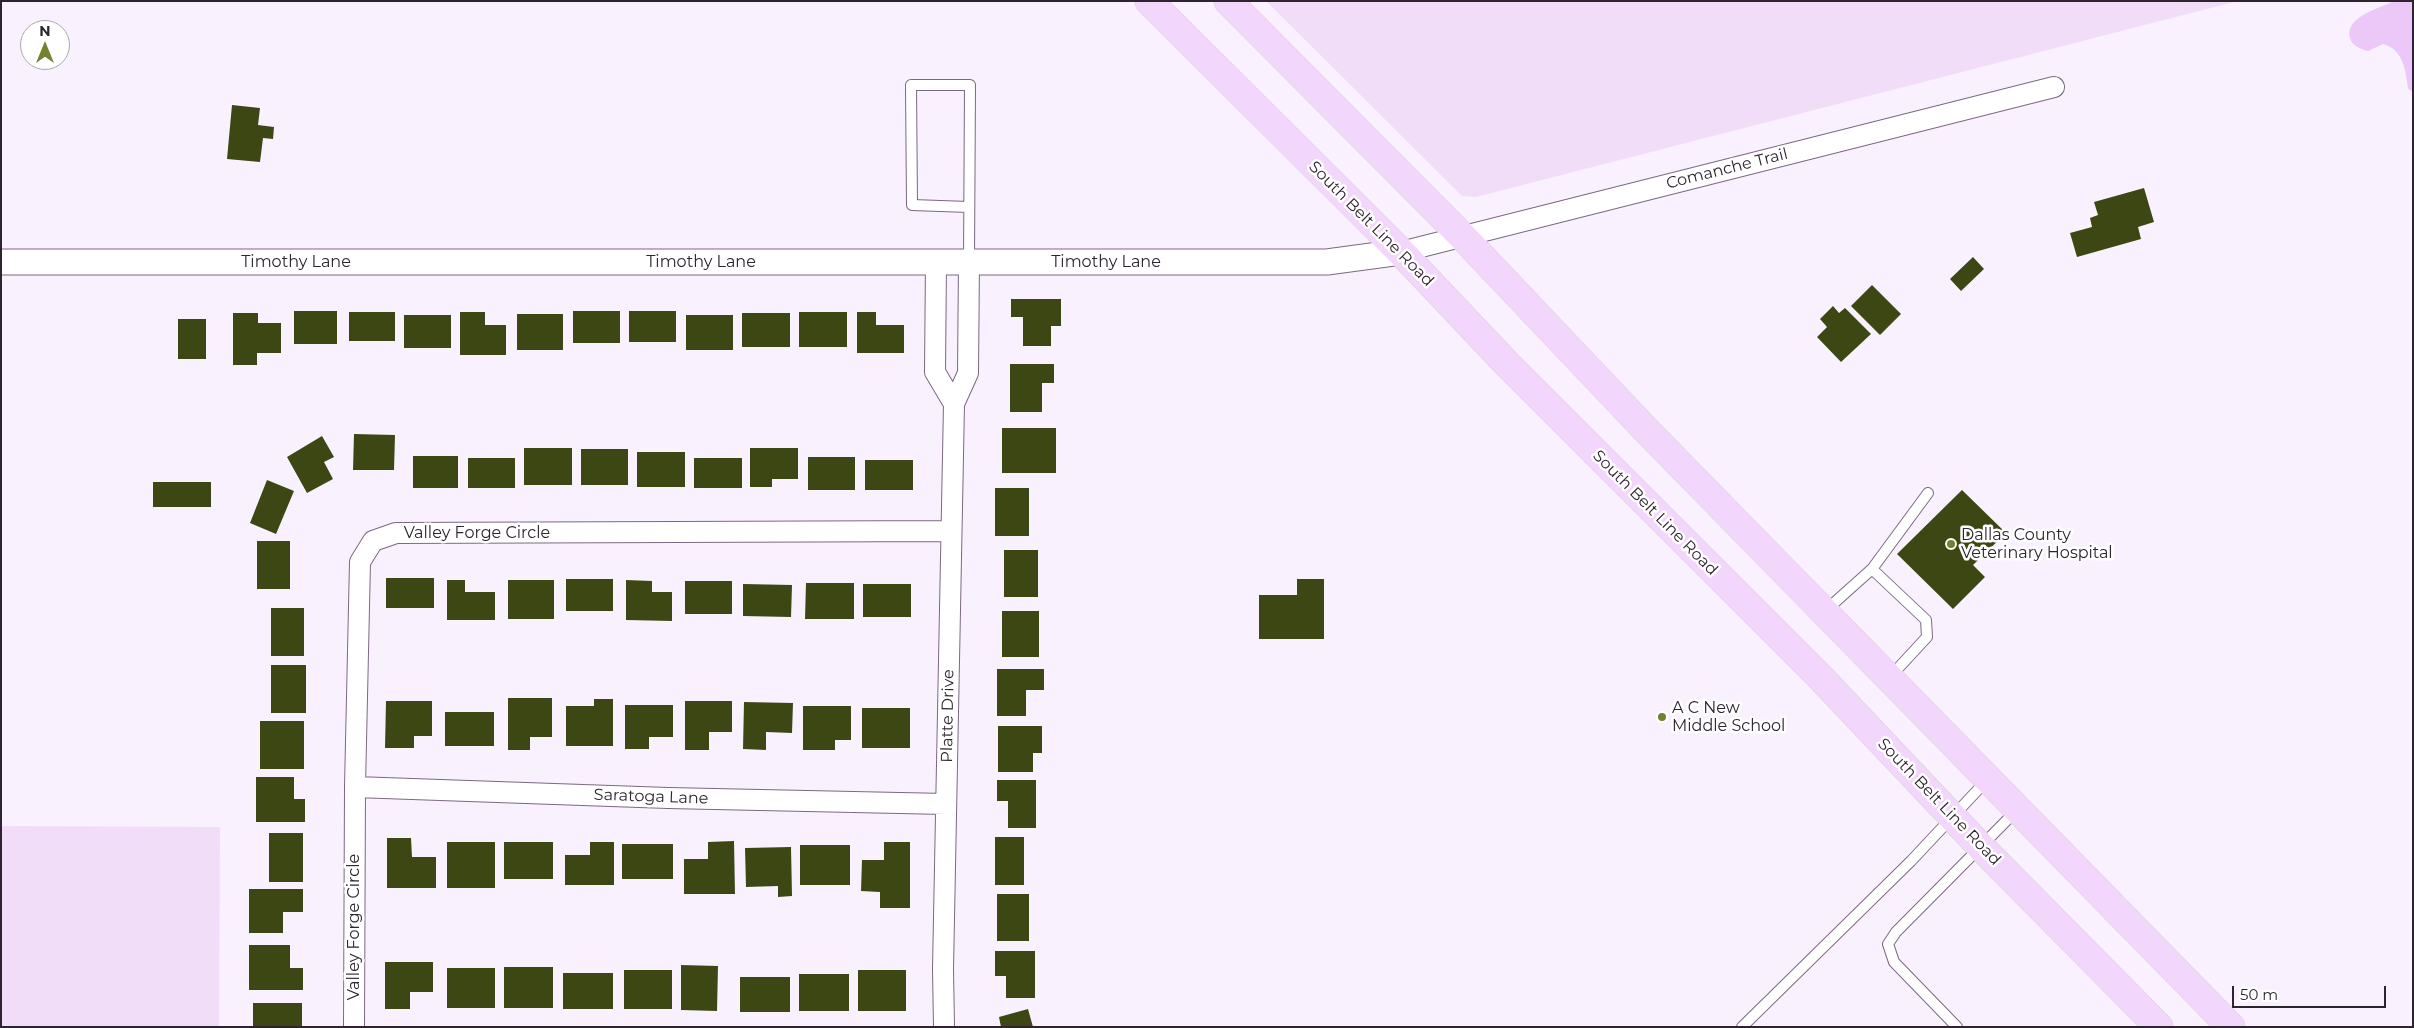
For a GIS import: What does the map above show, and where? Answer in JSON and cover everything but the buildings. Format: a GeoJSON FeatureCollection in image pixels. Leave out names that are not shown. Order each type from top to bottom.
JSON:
{"type":"FeatureCollection","features":[{"type":"Feature","properties":{"kind":"main road","name":"South Belt Line Road"},"geometry":{"type":"LineString","coordinates":[[1149,1],[1401,252],[1506,364],[1821,678],[1980,846],[2159,1027]]}},
{"type":"Feature","properties":{"kind":"main road"},"geometry":{"type":"LineString","coordinates":[[1228,1],[1463,237],[1648,432],[2018,808],[2227,1025]]}},
{"type":"Feature","properties":{"kind":"street","name":"Comanche Trail"},"geometry":{"type":"LineString","coordinates":[[1401,252],[2054,87]]}},
{"type":"Feature","properties":{"kind":"street","name":"Timothy Lane"},"geometry":{"type":"LineString","coordinates":[[1,262],[1327,262],[1401,252]]}},
{"type":"Feature","properties":{"kind":"street"},"geometry":{"type":"LineString","coordinates":[[936,262],[935,372],[954,404]]}},
{"type":"Feature","properties":{"kind":"street","name":"Platte Drive"},"geometry":{"type":"LineString","coordinates":[[944,1027],[946,804],[954,404],[968,372],[969,262]]}},
{"type":"Feature","properties":{"kind":"street","name":"Valley Forge Circle"},"geometry":{"type":"LineString","coordinates":[[354,1027],[355,787],[360,562],[372,541],[396,533],[951,531]]}},
{"type":"Feature","properties":{"kind":"street","name":"Saratoga Lane"},"geometry":{"type":"LineString","coordinates":[[355,787],[658,798],[946,804]]}},
{"type":"Feature","properties":{"kind":"lane"},"geometry":{"type":"LineString","coordinates":[[969,207],[912,205],[911,85],[970,86],[969,262]]}},
{"type":"Feature","properties":{"kind":"lane"},"geometry":{"type":"LineString","coordinates":[[1825,612],[1872,568],[1928,493]]}},
{"type":"Feature","properties":{"kind":"lane"},"geometry":{"type":"LineString","coordinates":[[1872,568],[1926,620],[1927,637],[1890,677]]}},
{"type":"Feature","properties":{"kind":"lane"},"geometry":{"type":"LineString","coordinates":[[1742,1027],[1911,861],[1989,779]]}},
{"type":"Feature","properties":{"kind":"lane"},"geometry":{"type":"LineString","coordinates":[[1957,1027],[1894,962],[1888,944],[1896,932],[2018,808]]}},
{"type":"Feature","properties":{"kind":"shaded area"},"geometry":{"type":"Polygon","coordinates":[[[1266,1],[2238,1],[1476,197],[1462,196],[1266,1]]]}},
{"type":"Feature","properties":{"kind":"shaded area"},"geometry":{"type":"Polygon","coordinates":[[[2394,1],[2413,1],[2413,92],[2408,89],[2402,62],[2395,51],[2383,44],[2368,51],[2354,45],[2350,38],[2352,24],[2364,14],[2394,1]]]}},
{"type":"Feature","properties":{"kind":"shaded area"},"geometry":{"type":"Polygon","coordinates":[[[1,826],[220,827],[219,1027],[1,1027],[1,826]]]}},
{"type":"Feature","properties":{"kind":"place","name":"Dallas County Veterinary Hospital"},"geometry":{"type":"Point","coordinates":[1951,544]}},
{"type":"Feature","properties":{"kind":"place","name":"A C New Middle School"},"geometry":{"type":"Point","coordinates":[1662,717]}}]}
